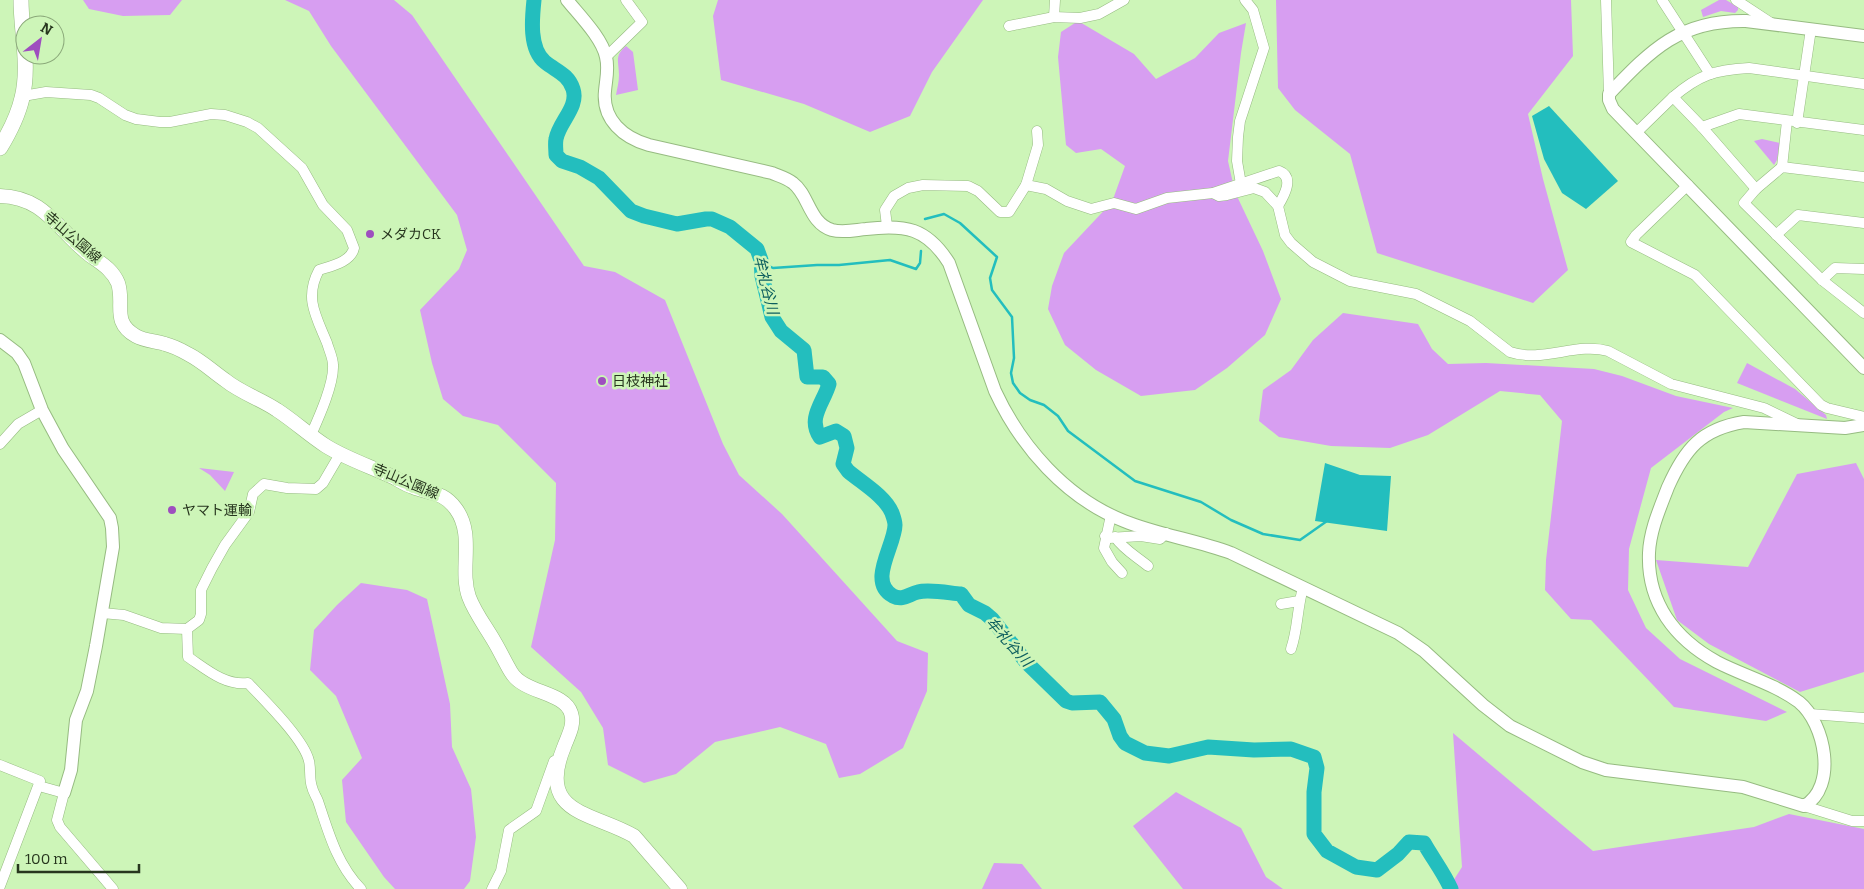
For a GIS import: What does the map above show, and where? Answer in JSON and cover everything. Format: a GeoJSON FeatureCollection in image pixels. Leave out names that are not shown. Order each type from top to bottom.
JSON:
{"type":"FeatureCollection","features":[{"type":"Feature","properties":{"kind":"main road"},"geometry":{"type":"LineString","coordinates":[[0,148],[16,117],[23,96],[25,69],[21,0]]}},
{"type":"Feature","properties":{"kind":"main road","name":"寺山公園線"},"geometry":{"type":"LineString","coordinates":[[0,196],[21,199],[46,212],[87,253],[100,260],[109,269],[118,283],[120,315],[128,332],[140,338],[165,344],[187,353],[205,364],[225,381],[277,410],[340,454],[373,467],[413,487],[438,493],[448,500],[455,508],[466,533],[466,577],[470,598],[512,675],[525,686],[567,705],[570,711],[573,724],[559,759],[557,779],[562,798],[570,807],[583,814],[625,830],[634,836],[680,889]]}},
{"type":"Feature","properties":{"kind":"street"},"geometry":{"type":"LineString","coordinates":[[567,0],[597,38],[606,57],[608,68],[605,104],[614,125],[622,134],[634,141],[772,173],[784,178],[798,188],[820,224],[831,230],[843,231],[897,226],[919,233],[933,242],[941,250],[951,269],[995,391],[1010,421],[1045,466],[1064,485],[1091,505],[1139,526],[1208,544],[1231,553],[1398,633],[1411,641],[1510,726],[1582,762],[1606,770],[1743,787],[1852,821],[1864,821]]}},
{"type":"Feature","properties":{"kind":"street"},"geometry":{"type":"LineString","coordinates":[[606,57],[642,22],[626,0]]}},
{"type":"Feature","properties":{"kind":"street"},"geometry":{"type":"LineString","coordinates":[[1054,18],[1055,0]]}},
{"type":"Feature","properties":{"kind":"street"},"geometry":{"type":"LineString","coordinates":[[1009,26],[1037,19],[1080,18],[1099,14],[1124,0]]}},
{"type":"Feature","properties":{"kind":"street"},"geometry":{"type":"LineString","coordinates":[[1241,184],[1237,161],[1240,121],[1264,48],[1253,10],[1246,0]]}},
{"type":"Feature","properties":{"kind":"street"},"geometry":{"type":"LineString","coordinates":[[1606,0],[1608,94],[1613,109],[1864,368]]}},
{"type":"Feature","properties":{"kind":"street"},"geometry":{"type":"LineString","coordinates":[[1662,0],[1710,74]]}},
{"type":"Feature","properties":{"kind":"street"},"geometry":{"type":"LineString","coordinates":[[1736,0],[1771,23]]}},
{"type":"Feature","properties":{"kind":"street"},"geometry":{"type":"LineString","coordinates":[[1608,94],[1636,65],[1669,39],[1683,32],[1710,24],[1728,21],[1771,23],[1864,36]]}},
{"type":"Feature","properties":{"kind":"street"},"geometry":{"type":"LineString","coordinates":[[1811,29],[1804,76],[1782,167],[1756,189],[1744,203],[1822,280],[1864,313]]}},
{"type":"Feature","properties":{"kind":"street"},"geometry":{"type":"LineString","coordinates":[[1636,133],[1673,97],[1694,80],[1722,70],[1749,68],[1864,84]]}},
{"type":"Feature","properties":{"kind":"street"},"geometry":{"type":"LineString","coordinates":[[23,96],[46,92],[91,95],[125,115],[136,119],[160,122],[170,122],[211,114],[236,118],[258,128],[302,168],[323,205],[347,230],[354,248],[351,256],[347,259],[319,270],[312,286],[311,302],[329,348],[333,366],[327,395],[311,435]]}},
{"type":"Feature","properties":{"kind":"street"},"geometry":{"type":"LineString","coordinates":[[1673,97],[1756,189]]}},
{"type":"Feature","properties":{"kind":"street"},"geometry":{"type":"LineString","coordinates":[[1702,127],[1739,114],[1751,114],[1792,122],[1864,130]]}},
{"type":"Feature","properties":{"kind":"street"},"geometry":{"type":"LineString","coordinates":[[887,226],[885,210],[894,196],[908,188],[923,185],[968,186],[978,191],[1000,212],[1008,212],[1026,185],[1038,145],[1037,130]]}},
{"type":"Feature","properties":{"kind":"street"},"geometry":{"type":"LineString","coordinates":[[1782,167],[1864,177]]}},
{"type":"Feature","properties":{"kind":"street"},"geometry":{"type":"LineString","coordinates":[[1026,185],[1046,189],[1067,201],[1091,208],[1114,203],[1136,209],[1167,198],[1213,193],[1279,171],[1283,172],[1286,177],[1288,190],[1278,206]]}},
{"type":"Feature","properties":{"kind":"street"},"geometry":{"type":"LineString","coordinates":[[1688,185],[1631,242],[1695,275],[1821,405],[1864,417]]}},
{"type":"Feature","properties":{"kind":"street"},"geometry":{"type":"LineString","coordinates":[[1213,193],[1219,196],[1254,188],[1265,192],[1278,206],[1285,235],[1291,244],[1313,262],[1350,281],[1416,294],[1470,320],[1510,352],[1541,354],[1597,348],[1608,351],[1671,384],[1764,408],[1798,424]]}},
{"type":"Feature","properties":{"kind":"street"},"geometry":{"type":"LineString","coordinates":[[1776,236],[1798,215],[1864,223]]}},
{"type":"Feature","properties":{"kind":"street"},"geometry":{"type":"LineString","coordinates":[[1822,280],[1835,268],[1864,269]]}},
{"type":"Feature","properties":{"kind":"street"},"geometry":{"type":"LineString","coordinates":[[0,340],[17,353],[24,363],[42,410],[63,449],[110,518],[112,546],[102,613],[87,691],[76,720],[71,770],[57,820],[60,827],[112,889]]}},
{"type":"Feature","properties":{"kind":"street"},"geometry":{"type":"LineString","coordinates":[[0,444],[18,424],[42,410]]}},
{"type":"Feature","properties":{"kind":"street"},"geometry":{"type":"LineString","coordinates":[[1804,806],[1810,802],[1819,787],[1825,759],[1820,734],[1810,714],[1800,703],[1791,697],[1718,662],[1690,644],[1676,631],[1669,623],[1657,600],[1651,583],[1649,552],[1651,539],[1659,509],[1678,466],[1695,443],[1713,430],[1744,422],[1845,428],[1864,425]]}},
{"type":"Feature","properties":{"kind":"street"},"geometry":{"type":"LineString","coordinates":[[102,613],[124,614],[161,628],[187,629],[199,620],[201,614],[201,590],[225,545],[249,512],[253,494],[264,484],[287,488],[316,489],[323,483],[340,454]]}},
{"type":"Feature","properties":{"kind":"street"},"geometry":{"type":"LineString","coordinates":[[1111,515],[1110,537],[1104,548],[1112,562],[1122,573]]}},
{"type":"Feature","properties":{"kind":"street"},"geometry":{"type":"LineString","coordinates":[[1110,537],[1141,536],[1160,539],[1166,534]]}},
{"type":"Feature","properties":{"kind":"street"},"geometry":{"type":"LineString","coordinates":[[1110,537],[1148,566]]}},
{"type":"Feature","properties":{"kind":"street"},"geometry":{"type":"LineString","coordinates":[[1291,649],[1297,632],[1299,601],[1303,588]]}},
{"type":"Feature","properties":{"kind":"street"},"geometry":{"type":"LineString","coordinates":[[1281,604],[1299,601]]}},
{"type":"Feature","properties":{"kind":"street"},"geometry":{"type":"LineString","coordinates":[[187,629],[188,657],[218,678],[238,684],[248,683],[279,714],[299,742],[309,760],[312,787],[332,845],[350,877],[361,889]]}},
{"type":"Feature","properties":{"kind":"street"},"geometry":{"type":"LineString","coordinates":[[1810,714],[1864,718]]}},
{"type":"Feature","properties":{"kind":"street"},"geometry":{"type":"LineString","coordinates":[[492,889],[501,871],[509,830],[536,811],[554,761],[559,759]]}},
{"type":"Feature","properties":{"kind":"street"},"geometry":{"type":"LineString","coordinates":[[0,764],[40,781],[0,886]]}},
{"type":"Feature","properties":{"kind":"street"},"geometry":{"type":"LineString","coordinates":[[39,786],[64,794]]}},
{"type":"Feature","properties":{"kind":"shaded area"},"geometry":{"type":"Polygon","coordinates":[[[83,0],[182,0],[170,15],[123,16],[89,9],[83,0]]]}},
{"type":"Feature","properties":{"kind":"shaded area"},"geometry":{"type":"Polygon","coordinates":[[[285,0],[394,0],[412,15],[584,266],[615,272],[665,300],[723,444],[739,475],[782,514],[897,641],[928,653],[927,691],[903,748],[860,774],[839,778],[826,744],[780,727],[715,742],[676,774],[644,783],[608,765],[603,728],[581,692],[531,647],[555,540],[556,483],[498,425],[463,416],[443,399],[432,363],[420,310],[459,269],[467,250],[457,215],[331,46],[309,11],[285,0]]]}},
{"type":"Feature","properties":{"kind":"shaded area"},"geometry":{"type":"Polygon","coordinates":[[[718,0],[983,0],[932,72],[910,116],[870,132],[804,104],[721,80],[713,16],[718,0]]]}},
{"type":"Feature","properties":{"kind":"shaded area"},"geometry":{"type":"Polygon","coordinates":[[[1276,0],[1571,0],[1573,56],[1528,114],[1543,179],[1568,270],[1533,303],[1377,253],[1350,154],[1295,110],[1278,88],[1276,0]]]}},
{"type":"Feature","properties":{"kind":"shaded area"},"geometry":{"type":"Polygon","coordinates":[[[1719,0],[1726,0],[1738,7],[1738,10],[1735,13],[1721,11],[1703,17],[1701,10],[1719,0]]]}},
{"type":"Feature","properties":{"kind":"shaded area"},"geometry":{"type":"Polygon","coordinates":[[[1078,21],[1134,54],[1156,79],[1195,58],[1219,33],[1246,23],[1228,161],[1235,192],[1263,251],[1281,299],[1265,335],[1227,368],[1195,390],[1141,396],[1096,370],[1065,345],[1048,309],[1052,286],[1064,253],[1112,202],[1125,166],[1101,149],[1076,153],[1066,145],[1058,57],[1061,32],[1078,21]]]}},
{"type":"Feature","properties":{"kind":"shaded area"},"geometry":{"type":"Polygon","coordinates":[[[626,46],[633,52],[638,90],[616,95],[619,78],[619,56],[626,46]]]}},
{"type":"Feature","properties":{"kind":"shaded area"},"geometry":{"type":"Polygon","coordinates":[[[1762,139],[1780,143],[1777,160],[1774,165],[1754,141],[1762,139]]]}},
{"type":"Feature","properties":{"kind":"shaded area"},"geometry":{"type":"Polygon","coordinates":[[[1343,313],[1418,324],[1432,349],[1448,364],[1486,363],[1594,369],[1622,376],[1676,396],[1733,408],[1724,412],[1651,468],[1629,549],[1628,590],[1646,628],[1680,659],[1787,712],[1766,721],[1674,707],[1591,620],[1571,619],[1545,590],[1546,560],[1562,421],[1540,395],[1500,391],[1428,435],[1390,448],[1331,446],[1279,437],[1259,421],[1263,390],[1291,370],[1313,340],[1343,313]]]}},
{"type":"Feature","properties":{"kind":"shaded area"},"geometry":{"type":"Polygon","coordinates":[[[1747,363],[1795,389],[1826,415],[1827,419],[1737,383],[1747,363]]]}},
{"type":"Feature","properties":{"kind":"shaded area"},"geometry":{"type":"Polygon","coordinates":[[[1856,463],[1864,479],[1864,672],[1800,692],[1709,644],[1677,620],[1656,560],[1748,567],[1797,474],[1856,463]]]}},
{"type":"Feature","properties":{"kind":"shaded area"},"geometry":{"type":"Polygon","coordinates":[[[199,468],[234,472],[225,491],[210,475],[199,468]]]}},
{"type":"Feature","properties":{"kind":"shaded area"},"geometry":{"type":"Polygon","coordinates":[[[361,583],[407,590],[427,599],[450,704],[452,747],[471,789],[476,837],[470,881],[464,889],[395,889],[384,877],[346,822],[342,780],[362,758],[336,696],[310,670],[314,630],[361,583]]]}},
{"type":"Feature","properties":{"kind":"shaded area"},"geometry":{"type":"Polygon","coordinates":[[[1453,733],[1593,851],[1754,827],[1789,814],[1864,829],[1864,889],[1448,889],[1462,867],[1453,733]]]}},
{"type":"Feature","properties":{"kind":"shaded area"},"geometry":{"type":"Polygon","coordinates":[[[1176,792],[1241,828],[1266,877],[1283,889],[1183,889],[1133,826],[1176,792]]]}},
{"type":"Feature","properties":{"kind":"shaded area"},"geometry":{"type":"Polygon","coordinates":[[[994,863],[1022,864],[1042,889],[982,889],[994,863]]]}},
{"type":"Feature","properties":{"kind":"water"},"geometry":{"type":"Polygon","coordinates":[[[1549,106],[1618,181],[1586,209],[1562,193],[1544,159],[1532,116],[1549,106]]]}},
{"type":"Feature","properties":{"kind":"water"},"geometry":{"type":"Polygon","coordinates":[[[1325,463],[1360,475],[1391,476],[1387,531],[1315,521],[1325,463]]]}},
{"type":"Feature","properties":{"kind":"waterway","name":"牟礼谷川"},"geometry":{"type":"LineString","coordinates":[[534,0],[533,33],[536,50],[545,62],[568,80],[573,89],[574,96],[571,108],[558,133],[556,155],[562,161],[580,167],[599,178],[631,211],[677,224],[712,219],[730,227],[757,249],[761,260],[762,276],[772,317],[781,331],[804,350],[807,377],[823,377],[829,384],[816,417],[816,430],[820,437],[836,431],[844,436],[847,448],[843,464],[848,471],[879,495],[892,513],[895,523],[894,533],[882,573],[882,582],[886,590],[893,596],[900,598],[923,591],[961,594],[969,605],[992,619],[1027,663],[1066,701],[1072,703],[1100,702],[1114,719],[1120,736],[1125,743],[1145,753],[1169,756],[1208,747],[1254,750],[1291,749],[1314,757],[1317,768],[1314,792],[1314,834],[1327,851],[1356,867],[1377,870],[1398,854],[1409,842],[1424,843],[1451,889]]}},
{"type":"Feature","properties":{"kind":"waterway"},"geometry":{"type":"LineString","coordinates":[[925,219],[944,214],[960,223],[997,257],[990,278],[992,290],[1012,317],[1014,358],[1011,373],[1013,383],[1020,393],[1030,400],[1044,405],[1058,416],[1068,431],[1135,481],[1201,502],[1231,520],[1263,534],[1300,540],[1327,521]]}},
{"type":"Feature","properties":{"kind":"waterway"},"geometry":{"type":"LineString","coordinates":[[761,262],[773,268],[839,265],[890,260],[916,269],[920,263],[921,251]]}},
{"type":"Feature","properties":{"kind":"place","name":"メダカCK"},"geometry":{"type":"Point","coordinates":[370,234]}},
{"type":"Feature","properties":{"kind":"place","name":"日枝神社"},"geometry":{"type":"Point","coordinates":[602,381]}},
{"type":"Feature","properties":{"kind":"place","name":"ヤマト運輸"},"geometry":{"type":"Point","coordinates":[172,510]}}]}
